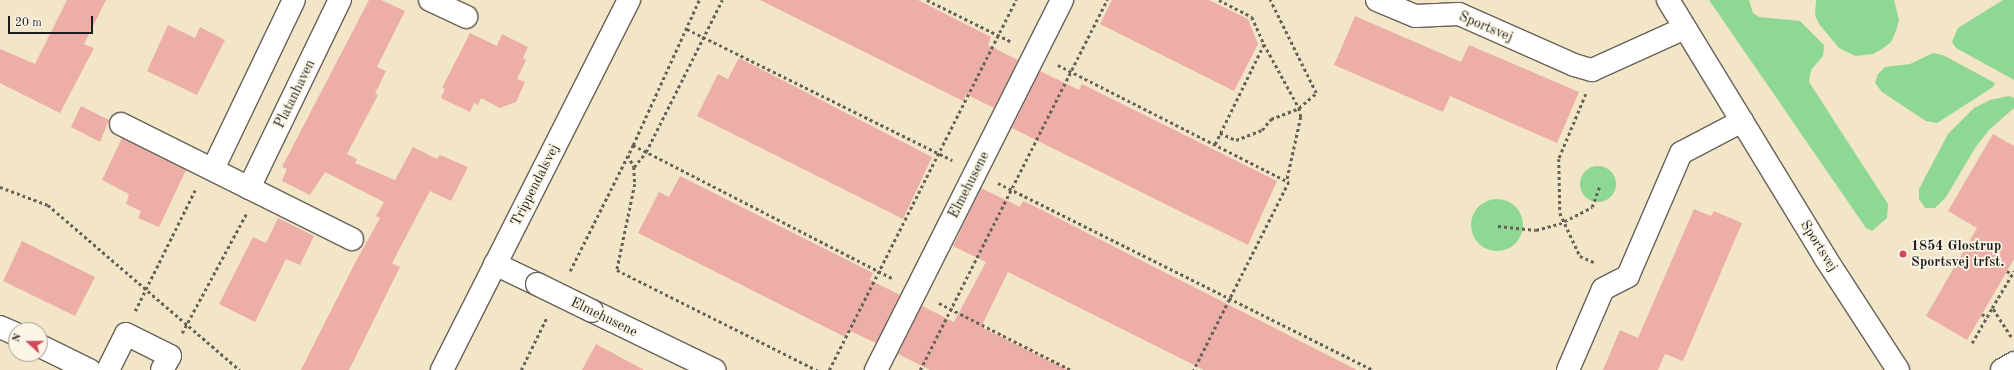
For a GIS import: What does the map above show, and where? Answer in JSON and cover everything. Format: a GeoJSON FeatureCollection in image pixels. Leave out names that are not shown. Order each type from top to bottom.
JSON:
{"type":"FeatureCollection","features":[{"type":"Feature","properties":{"kind":"street"},"geometry":{"type":"LineString","coordinates":[[205,176],[294,0]]}},
{"type":"Feature","properties":{"kind":"street","name":"Platanhaven"},"geometry":{"type":"LineString","coordinates":[[249,188],[340,0]]}},
{"type":"Feature","properties":{"kind":"street"},"geometry":{"type":"LineString","coordinates":[[430,0],[466,17]]}},
{"type":"Feature","properties":{"kind":"street","name":"Trippendalsvej"},"geometry":{"type":"LineString","coordinates":[[442,370],[629,0]]}},
{"type":"Feature","properties":{"kind":"street","name":"Elmehusene"},"geometry":{"type":"LineString","coordinates":[[876,370],[1062,0]]}},
{"type":"Feature","properties":{"kind":"street","name":"Sportsvej"},"geometry":{"type":"LineString","coordinates":[[1377,0],[1415,16],[1458,14],[1574,65],[1592,70]]}},
{"type":"Feature","properties":{"kind":"street","name":"Sportsvej"},"geometry":{"type":"LineString","coordinates":[[1668,0],[1826,259],[1898,370]]}},
{"type":"Feature","properties":{"kind":"street"},"geometry":{"type":"LineString","coordinates":[[1592,70],[1685,28]]}},
{"type":"Feature","properties":{"kind":"street"},"geometry":{"type":"LineString","coordinates":[[1568,370],[1603,288],[1628,276],[1681,153],[1742,121]]}},
{"type":"Feature","properties":{"kind":"street"},"geometry":{"type":"LineString","coordinates":[[121,124],[205,176],[249,188],[352,239]]}},
{"type":"Feature","properties":{"kind":"street","name":"Elmehusene"},"geometry":{"type":"LineString","coordinates":[[495,264],[714,370]]}},
{"type":"Feature","properties":{"kind":"street"},"geometry":{"type":"LineString","coordinates":[[108,370],[126,334],[170,356],[162,370]]}},
{"type":"Feature","properties":{"kind":"street"},"geometry":{"type":"LineString","coordinates":[[48,350],[89,370]]}},
{"type":"Feature","properties":{"kind":"street"},"geometry":{"type":"LineString","coordinates":[[2002,370],[2014,363]]}},
{"type":"Feature","properties":{"kind":"path"},"geometry":{"type":"LineString","coordinates":[[569,274],[633,145],[699,0]]}},
{"type":"Feature","properties":{"kind":"path"},"geometry":{"type":"LineString","coordinates":[[634,167],[646,152],[722,0]]}},
{"type":"Feature","properties":{"kind":"path"},"geometry":{"type":"LineString","coordinates":[[926,0],[1287,180]]}},
{"type":"Feature","properties":{"kind":"path"},"geometry":{"type":"LineString","coordinates":[[829,370],[1016,0]]}},
{"type":"Feature","properties":{"kind":"path"},"geometry":{"type":"LineString","coordinates":[[920,370],[1072,72],[1107,0]]}},
{"type":"Feature","properties":{"kind":"path"},"geometry":{"type":"LineString","coordinates":[[1194,370],[1289,182],[1287,180],[1301,116],[1299,108],[1264,44],[1252,17],[1219,0]]}},
{"type":"Feature","properties":{"kind":"path"},"geometry":{"type":"LineString","coordinates":[[1220,133],[1236,140],[1262,130],[1271,119],[1299,108],[1316,93],[1270,0]]}},
{"type":"Feature","properties":{"kind":"path"},"geometry":{"type":"LineString","coordinates":[[687,29],[1231,298],[1373,370]]}},
{"type":"Feature","properties":{"kind":"path"},"geometry":{"type":"LineString","coordinates":[[1215,144],[1264,44]]}},
{"type":"Feature","properties":{"kind":"path"},"geometry":{"type":"LineString","coordinates":[[1592,70],[1590,85],[1558,159],[1560,213],[1580,256],[1628,276]]}},
{"type":"Feature","properties":{"kind":"path"},"geometry":{"type":"LineString","coordinates":[[633,145],[1071,370]]}},
{"type":"Feature","properties":{"kind":"path"},"geometry":{"type":"LineString","coordinates":[[628,155],[634,167],[635,184],[632,206],[617,270],[817,370]]}},
{"type":"Feature","properties":{"kind":"path"},"geometry":{"type":"LineString","coordinates":[[126,334],[144,288],[205,176]]}},
{"type":"Feature","properties":{"kind":"path"},"geometry":{"type":"LineString","coordinates":[[1498,226],[1536,230],[1564,222],[1592,206],[1600,185]]}},
{"type":"Feature","properties":{"kind":"path"},"geometry":{"type":"LineString","coordinates":[[0,187],[48,205],[240,370]]}},
{"type":"Feature","properties":{"kind":"path"},"geometry":{"type":"LineString","coordinates":[[187,325],[248,209]]}},
{"type":"Feature","properties":{"kind":"path"},"geometry":{"type":"LineString","coordinates":[[1972,343],[2013,272],[2007,271]]}},
{"type":"Feature","properties":{"kind":"path"},"geometry":{"type":"LineString","coordinates":[[1992,308],[2013,341]]}},
{"type":"Feature","properties":{"kind":"path"},"geometry":{"type":"LineString","coordinates":[[521,370],[551,309]]}},
{"type":"Feature","properties":{"kind":"path"},"geometry":{"type":"LineString","coordinates":[[1982,314],[1987,317]]}},
{"type":"Feature","properties":{"kind":"green space"},"geometry":{"type":"Polygon","coordinates":[[[1709,0],[1749,0],[1753,13],[1759,17],[1800,21],[1824,45],[1823,56],[1811,70],[1809,82],[1888,204],[1887,218],[1872,231],[1866,228],[1709,0]]]}},
{"type":"Feature","properties":{"kind":"green space"},"geometry":{"type":"Polygon","coordinates":[[[1816,0],[1894,0],[1899,20],[1891,42],[1873,54],[1855,56],[1839,48],[1819,24],[1815,15],[1816,0]]]}},
{"type":"Feature","properties":{"kind":"green space"},"geometry":{"type":"Polygon","coordinates":[[[2003,0],[2014,0],[2014,80],[1956,48],[1952,42],[1958,28],[2003,0]]]}},
{"type":"Feature","properties":{"kind":"green space"},"geometry":{"type":"Polygon","coordinates":[[[1933,53],[1943,55],[1995,83],[1993,87],[1937,123],[1926,121],[1882,92],[1875,83],[1878,74],[1885,67],[1910,64],[1933,53]]]}},
{"type":"Feature","properties":{"kind":"green space"},"geometry":{"type":"Polygon","coordinates":[[[2009,96],[2014,98],[2014,108],[1989,130],[1975,148],[1946,197],[1935,208],[1925,208],[1919,199],[1919,189],[1948,134],[1974,108],[1990,100],[2009,96]]]}},
{"type":"Feature","properties":{"kind":"green space"},"geometry":{"type":"Polygon","coordinates":[[[1598,166],[1608,169],[1613,174],[1616,184],[1613,194],[1608,199],[1598,202],[1588,199],[1583,194],[1580,184],[1583,174],[1588,169],[1598,166]]]}},
{"type":"Feature","properties":{"kind":"green space"},"geometry":{"type":"Polygon","coordinates":[[[1492,199],[1502,199],[1516,206],[1523,220],[1523,230],[1516,244],[1502,251],[1492,251],[1482,247],[1475,240],[1471,230],[1471,220],[1475,210],[1482,203],[1492,199]]]}},
{"type":"Feature","properties":{"kind":"building"},"geometry":{"type":"Polygon","coordinates":[[[67,0],[106,0],[84,44],[94,48],[60,113],[0,83],[0,49],[35,64],[67,0]]]}},
{"type":"Feature","properties":{"kind":"building"},"geometry":{"type":"Polygon","coordinates":[[[369,0],[381,0],[405,11],[377,67],[386,71],[375,94],[378,95],[347,154],[357,159],[355,163],[395,180],[413,147],[437,159],[440,155],[468,167],[451,201],[430,191],[392,263],[400,267],[349,370],[301,370],[355,263],[380,218],[376,216],[384,202],[325,172],[310,195],[282,181],[287,169],[282,167],[369,0]]]}},
{"type":"Feature","properties":{"kind":"building"},"geometry":{"type":"Polygon","coordinates":[[[760,0],[918,0],[991,37],[988,45],[1018,60],[994,108],[966,94],[963,101],[760,0]]]}},
{"type":"Feature","properties":{"kind":"building"},"geometry":{"type":"Polygon","coordinates":[[[1112,0],[1209,0],[1248,19],[1258,44],[1234,91],[1100,24],[1112,0]]]}},
{"type":"Feature","properties":{"kind":"building"},"geometry":{"type":"Polygon","coordinates":[[[1355,16],[1461,62],[1469,45],[1579,92],[1557,143],[1450,96],[1443,112],[1334,65],[1355,16]]]}},
{"type":"Feature","properties":{"kind":"building"},"geometry":{"type":"Polygon","coordinates":[[[168,25],[195,38],[200,27],[225,40],[197,95],[147,71],[168,25]]]}},
{"type":"Feature","properties":{"kind":"building"},"geometry":{"type":"Polygon","coordinates":[[[470,33],[497,46],[502,34],[528,47],[523,58],[526,60],[517,79],[525,82],[516,102],[500,108],[481,98],[478,105],[474,103],[470,112],[441,98],[445,89],[442,88],[470,33]]]}},
{"type":"Feature","properties":{"kind":"building"},"geometry":{"type":"Polygon","coordinates":[[[739,58],[932,157],[903,219],[697,116],[718,74],[728,79],[739,58]]]}},
{"type":"Feature","properties":{"kind":"building"},"geometry":{"type":"Polygon","coordinates":[[[1040,71],[1079,90],[1082,84],[1277,181],[1248,245],[1012,128],[1040,71]]]}},
{"type":"Feature","properties":{"kind":"building"},"geometry":{"type":"Polygon","coordinates":[[[81,106],[109,120],[100,142],[71,127],[81,106]]]}},
{"type":"Feature","properties":{"kind":"building"},"geometry":{"type":"Polygon","coordinates":[[[1993,134],[2014,146],[2014,259],[1967,340],[1926,316],[1977,228],[1948,211],[1993,134]]]}},
{"type":"Feature","properties":{"kind":"building"},"geometry":{"type":"Polygon","coordinates":[[[122,138],[186,170],[159,227],[138,218],[141,211],[126,204],[129,194],[102,180],[122,138]]]}},
{"type":"Feature","properties":{"kind":"building"},"geometry":{"type":"Polygon","coordinates":[[[680,176],[873,273],[870,280],[900,295],[876,343],[848,330],[845,337],[638,233],[659,192],[669,197],[680,176]]]}},
{"type":"Feature","properties":{"kind":"building"},"geometry":{"type":"Polygon","coordinates":[[[981,188],[1020,207],[1023,201],[1042,210],[1357,370],[1204,370],[1008,272],[981,327],[1068,370],[930,370],[898,354],[922,306],[954,322],[986,262],[953,246],[981,188]]]}},
{"type":"Feature","properties":{"kind":"building"},"geometry":{"type":"Polygon","coordinates":[[[1694,209],[1711,216],[1714,211],[1742,223],[1683,361],[1665,354],[1658,370],[1603,370],[1620,330],[1638,338],[1694,209]]]}},
{"type":"Feature","properties":{"kind":"building"},"geometry":{"type":"Polygon","coordinates":[[[278,218],[314,236],[300,265],[286,259],[255,322],[219,304],[253,237],[266,243],[278,218]]]}},
{"type":"Feature","properties":{"kind":"building"},"geometry":{"type":"Polygon","coordinates":[[[22,241],[95,277],[75,316],[3,281],[22,241]]]}},
{"type":"Feature","properties":{"kind":"building"},"geometry":{"type":"Polygon","coordinates":[[[596,344],[644,370],[582,370],[596,344]]]}},
{"type":"Feature","properties":{"kind":"place","name":"1854 Glostrup Sportsvej trfst."},"geometry":{"type":"Point","coordinates":[1903,254]}}]}
